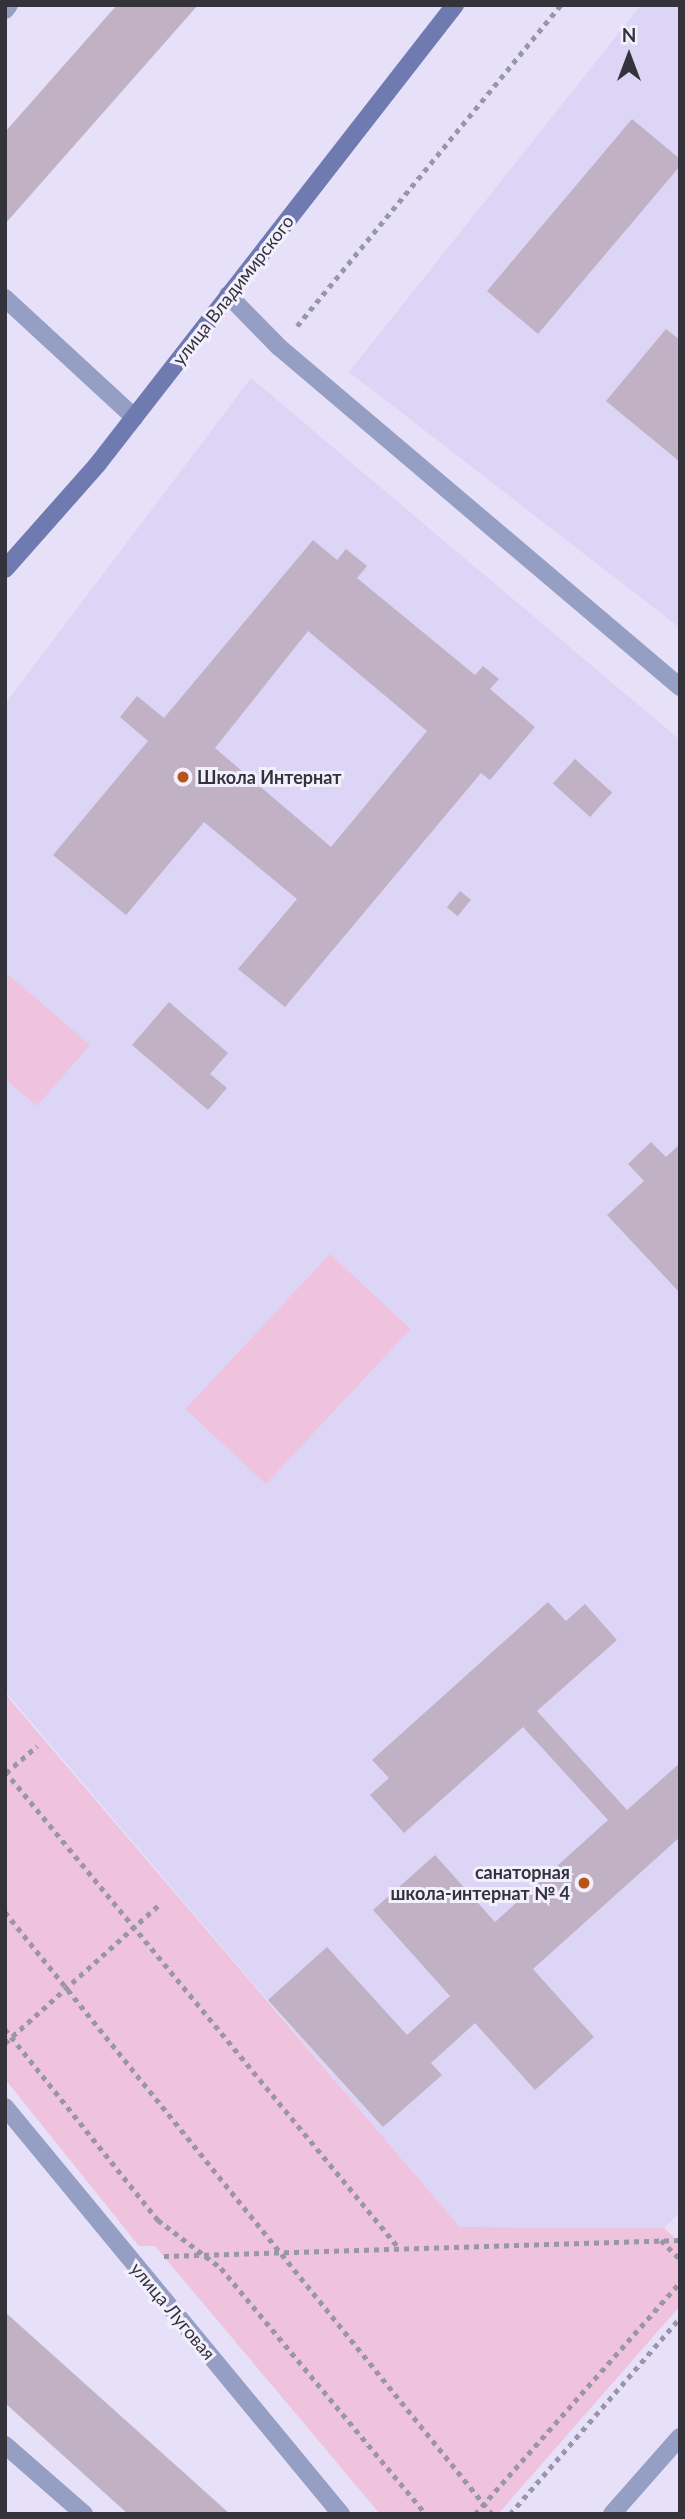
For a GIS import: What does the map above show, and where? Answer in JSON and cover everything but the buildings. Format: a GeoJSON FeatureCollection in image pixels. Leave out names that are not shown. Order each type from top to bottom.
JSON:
{"type":"FeatureCollection","features":[{"type":"Feature","properties":{"kind":"street"},"geometry":{"type":"LineString","coordinates":[[5,10],[9,5]]}},
{"type":"Feature","properties":{"kind":"street","name":"улица Владимирского"},"geometry":{"type":"LineString","coordinates":[[5,569],[134,417],[455,5]]}},
{"type":"Feature","properties":{"kind":"street"},"geometry":{"type":"LineString","coordinates":[[228,295],[279,348],[680,687]]}},
{"type":"Feature","properties":{"kind":"street"},"geometry":{"type":"LineString","coordinates":[[5,298],[134,417]]}},
{"type":"Feature","properties":{"kind":"street","name":"улица Луговая"},"geometry":{"type":"LineString","coordinates":[[5,2107],[341,2514]]}},
{"type":"Feature","properties":{"kind":"street"},"geometry":{"type":"LineString","coordinates":[[612,2514],[680,2437]]}},
{"type":"Feature","properties":{"kind":"street"},"geometry":{"type":"LineString","coordinates":[[5,2445],[84,2514]]}},
{"type":"Feature","properties":{"kind":"path"},"geometry":{"type":"LineString","coordinates":[[279,348],[561,5]]}},
{"type":"Feature","properties":{"kind":"path"},"geometry":{"type":"LineString","coordinates":[[37,1746],[6,1773],[399,2248]]}},
{"type":"Feature","properties":{"kind":"path"},"geometry":{"type":"LineString","coordinates":[[5,2043],[161,1903]]}},
{"type":"Feature","properties":{"kind":"path"},"geometry":{"type":"LineString","coordinates":[[5,1912],[492,2514]]}},
{"type":"Feature","properties":{"kind":"path"},"geometry":{"type":"LineString","coordinates":[[5,2029],[158,2220],[204,2255],[426,2514]]}},
{"type":"Feature","properties":{"kind":"path"},"geometry":{"type":"LineString","coordinates":[[660,2239],[680,2259]]}},
{"type":"Feature","properties":{"kind":"path"},"geometry":{"type":"LineString","coordinates":[[128,2258],[680,2240]]}},
{"type":"Feature","properties":{"kind":"path"},"geometry":{"type":"LineString","coordinates":[[475,2514],[680,2282]]}},
{"type":"Feature","properties":{"kind":"path"},"geometry":{"type":"LineString","coordinates":[[510,2514],[680,2318]]}},
{"type":"Feature","properties":{"kind":"shaded area"},"geometry":{"type":"Polygon","coordinates":[[[641,5],[680,5],[680,628],[349,372],[641,5]]]}},
{"type":"Feature","properties":{"kind":"shaded area"},"geometry":{"type":"Polygon","coordinates":[[[251,378],[680,740],[680,2212],[664,2228],[460,2227],[5,1691],[5,704],[251,378]]]}},
{"type":"Feature","properties":{"kind":"shaded area"},"geometry":{"type":"Polygon","coordinates":[[[5,972],[90,1045],[37,1106],[5,1079],[5,972]]]}},
{"type":"Feature","properties":{"kind":"shaded area"},"geometry":{"type":"Polygon","coordinates":[[[330,1254],[410,1329],[266,1484],[185,1409],[330,1254]]]}},
{"type":"Feature","properties":{"kind":"shaded area"},"geometry":{"type":"Polygon","coordinates":[[[5,1694],[460,2227],[664,2228],[680,2243],[680,2306],[498,2514],[380,2514],[155,2246],[139,2246],[5,2079],[5,1694]]]}},
{"type":"Feature","properties":{"kind":"place","name":"Школа Интернат"},"geometry":{"type":"Point","coordinates":[183,777]}},
{"type":"Feature","properties":{"kind":"place","name":"санаторная школа-интернат № 4"},"geometry":{"type":"Point","coordinates":[584,1883]}}]}
